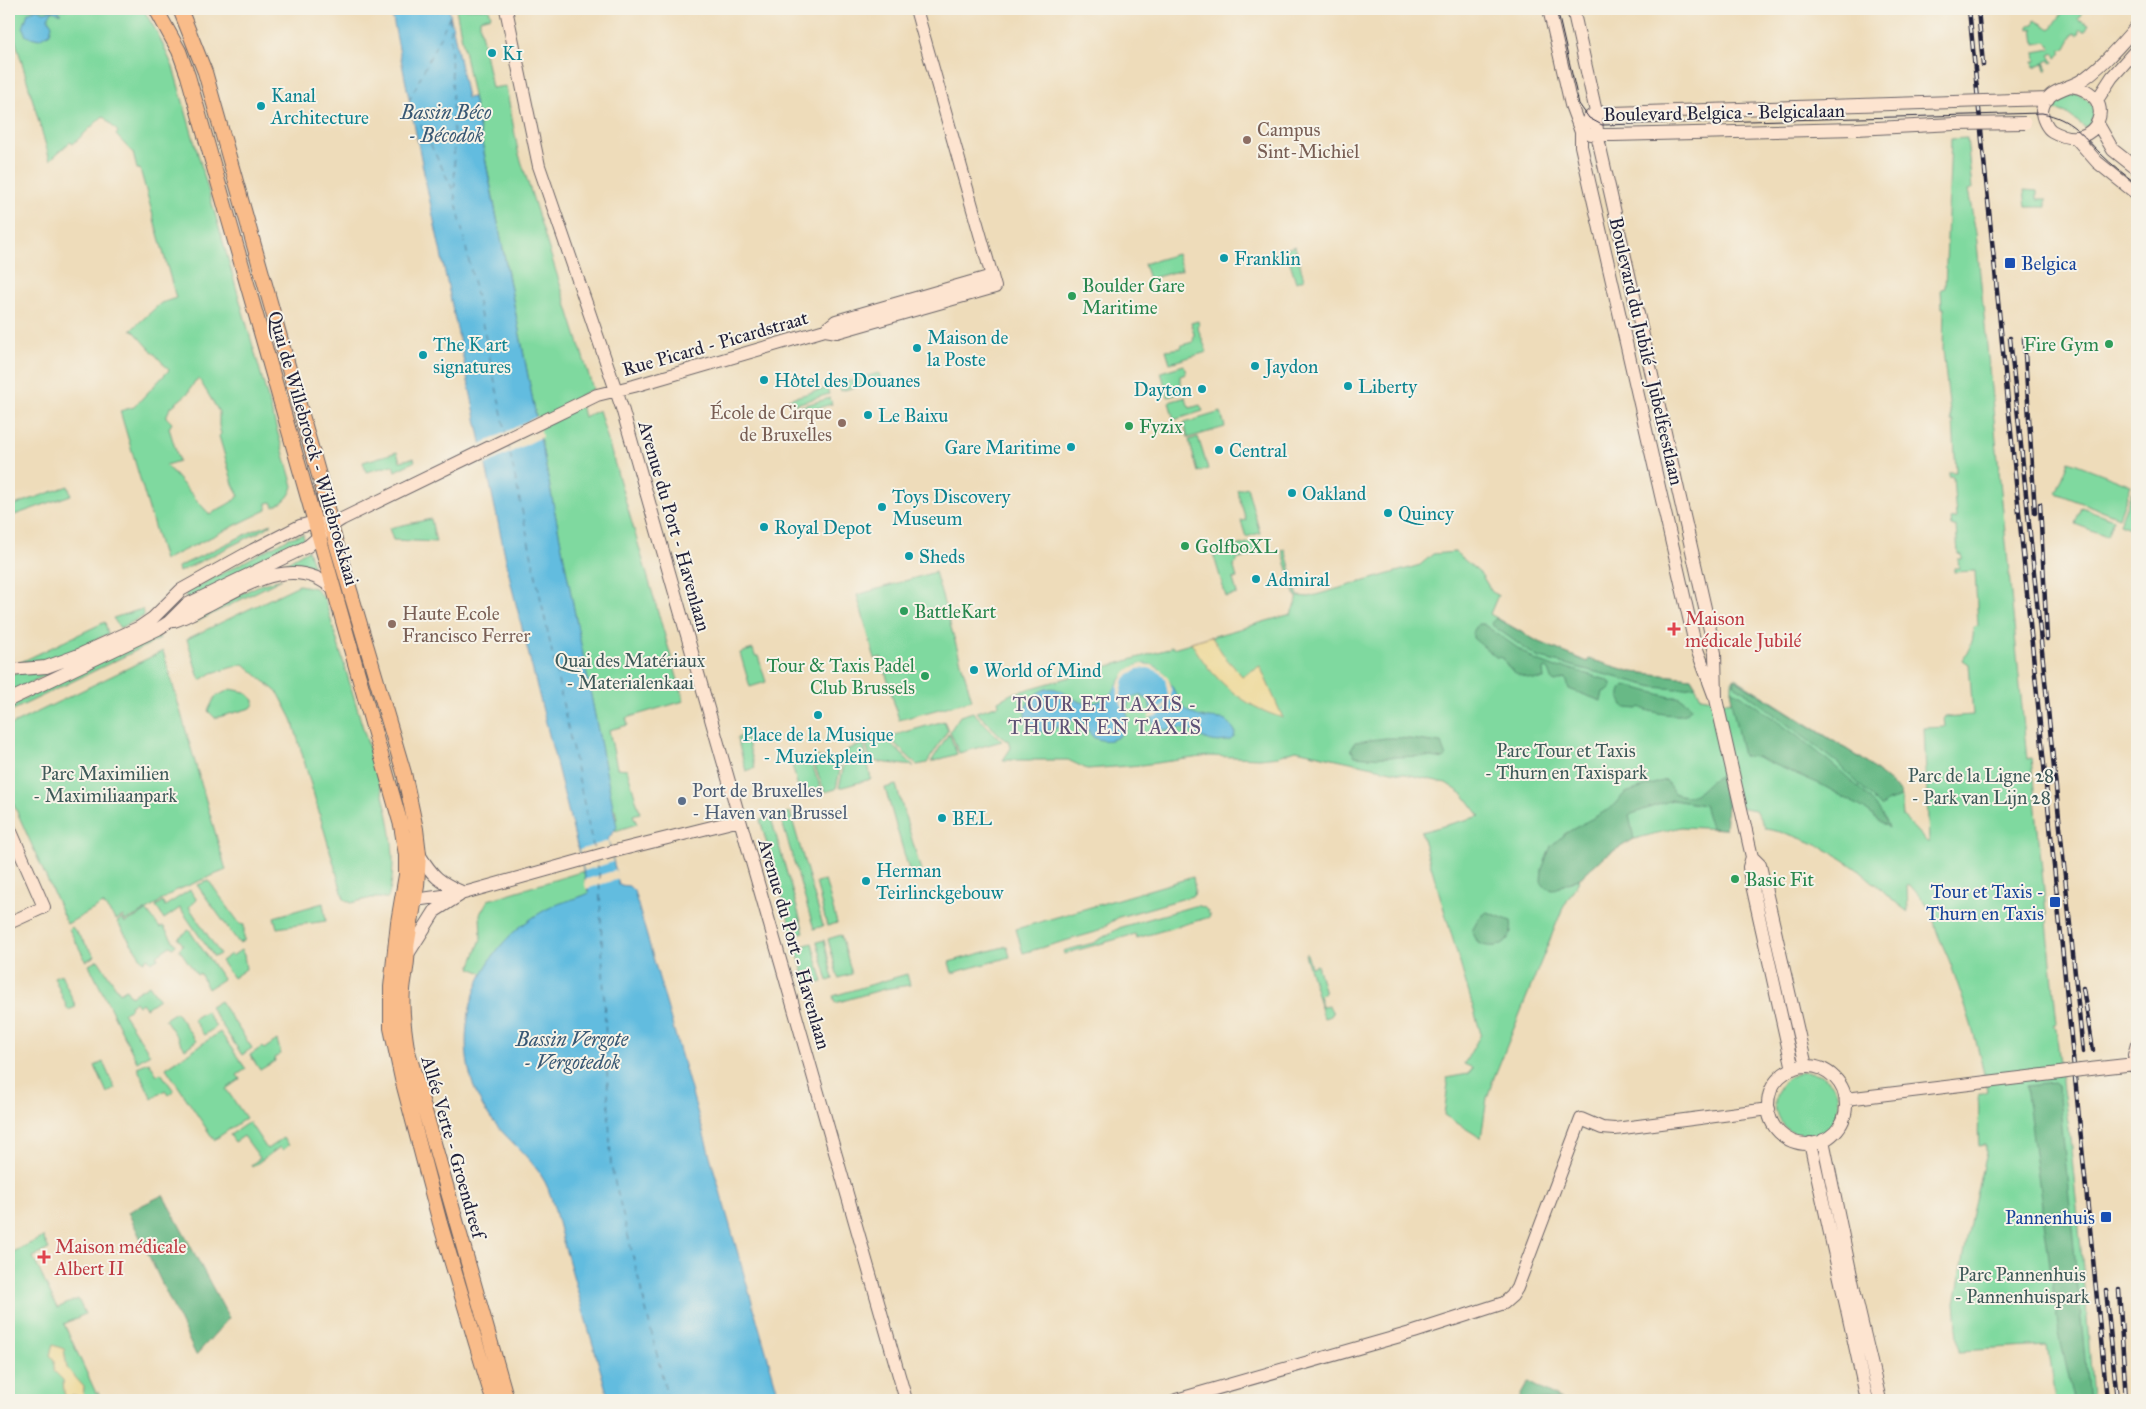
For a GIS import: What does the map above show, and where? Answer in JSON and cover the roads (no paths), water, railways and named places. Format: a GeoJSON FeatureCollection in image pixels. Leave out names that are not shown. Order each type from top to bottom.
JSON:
{"type":"FeatureCollection","features":[{"type":"Feature","properties":{"kind":"main road","name":"Quai de Willebroeck - Willebroekkaai"},"geometry":{"type":"LineString","coordinates":[[156,9],[179,51],[188,76],[401,825],[406,855],[408,902]]}},
{"type":"Feature","properties":{"kind":"main road","name":"Quai de Willebroeck - Willebroekkaai"},"geometry":{"type":"LineString","coordinates":[[180,9],[205,72],[322,486],[331,526],[366,639],[404,773],[416,829],[419,854],[408,902]]}},
{"type":"Feature","properties":{"kind":"main road"},"geometry":{"type":"LineString","coordinates":[[188,76],[205,72]]}},
{"type":"Feature","properties":{"kind":"main road","name":"Allée Verte - Groendreef"},"geometry":{"type":"LineString","coordinates":[[408,902],[408,954],[402,992],[407,1048],[507,1400]]}},
{"type":"Feature","properties":{"kind":"main road","name":"Allée Verte - Groendreef"},"geometry":{"type":"LineString","coordinates":[[408,902],[398,922],[390,987],[391,1028],[402,1079],[440,1223],[493,1400]]}},
{"type":"Feature","properties":{"kind":"street","name":"Avenue du Port - Havenlaan"},"geometry":{"type":"LineString","coordinates":[[506,9],[539,166],[616,391],[906,1400]]}},
{"type":"Feature","properties":{"kind":"street","name":"Rue Picard - Picardstraat"},"geometry":{"type":"LineString","coordinates":[[169,622],[186,606],[300,550],[319,538],[331,526],[597,395],[824,330],[837,332],[993,282],[916,9]]}},
{"type":"Feature","properties":{"kind":"street","name":"Boulevard du Jubilé - Jubelfeestlaan"},"geometry":{"type":"LineString","coordinates":[[1549,9],[1571,106],[1581,132],[1581,146],[1695,644],[1716,699],[1752,857]]}},
{"type":"Feature","properties":{"kind":"street","name":"Boulevard du Jubilé - Jubelfeestlaan"},"geometry":{"type":"LineString","coordinates":[[1573,9],[1596,112],[1597,134],[1709,622],[1715,653],[1716,699]]}},
{"type":"Feature","properties":{"kind":"street"},"geometry":{"type":"LineString","coordinates":[[2071,86],[2086,90],[2097,100],[2100,113],[2098,124],[2088,133],[2075,137],[2060,136],[2049,129],[2042,113],[2048,99],[2061,88],[2071,86],[2080,81],[2109,56],[2137,26]]}},
{"type":"Feature","properties":{"kind":"street"},"geometry":{"type":"LineString","coordinates":[[2097,100],[2112,77],[2137,49]]}},
{"type":"Feature","properties":{"kind":"street","name":"Boulevard Belgica - Belgicalaan"},"geometry":{"type":"LineString","coordinates":[[2046,123],[1954,124],[1856,129],[1597,134],[1581,132],[1589,118],[1596,112],[1610,114],[2048,99]]}},
{"type":"Feature","properties":{"kind":"street"},"geometry":{"type":"LineString","coordinates":[[2098,124],[2113,150],[2137,169]]}},
{"type":"Feature","properties":{"kind":"street"},"geometry":{"type":"LineString","coordinates":[[2075,137],[2097,162],[2137,194]]}},
{"type":"Feature","properties":{"kind":"street"},"geometry":{"type":"LineString","coordinates":[[9,670],[55,665],[131,631],[152,618],[181,590],[300,526],[315,522],[331,526]]}},
{"type":"Feature","properties":{"kind":"street"},"geometry":{"type":"LineString","coordinates":[[9,700],[158,630],[169,622],[180,619],[275,574],[309,575],[325,580],[334,590]]}},
{"type":"Feature","properties":{"kind":"street"},"geometry":{"type":"LineString","coordinates":[[408,902],[464,893],[611,852],[655,843],[740,820]]}},
{"type":"Feature","properties":{"kind":"street"},"geometry":{"type":"LineString","coordinates":[[9,826],[44,907],[9,923]]}},
{"type":"Feature","properties":{"kind":"street"},"geometry":{"type":"LineString","coordinates":[[419,854],[431,874],[447,885],[464,893]]}},
{"type":"Feature","properties":{"kind":"street"},"geometry":{"type":"LineString","coordinates":[[1793,1069],[1750,876],[1749,867],[1752,857],[1760,865],[1806,1066]]}},
{"type":"Feature","properties":{"kind":"street"},"geometry":{"type":"LineString","coordinates":[[408,954],[435,911],[464,893]]}},
{"type":"Feature","properties":{"kind":"street"},"geometry":{"type":"LineString","coordinates":[[1846,1099],[2081,1070],[2136,1067],[2134,1055],[2137,1044]]}},
{"type":"Feature","properties":{"kind":"street"},"geometry":{"type":"LineString","coordinates":[[1806,1066],[1816,1067],[1830,1073],[1840,1084],[1846,1099],[1846,1111],[1840,1125],[1823,1140],[1810,1144],[1785,1137],[1774,1125],[1768,1109],[1769,1097],[1773,1086],[1780,1076],[1793,1069],[1806,1066]]}},
{"type":"Feature","properties":{"kind":"street"},"geometry":{"type":"LineString","coordinates":[[1178,1400],[1420,1330],[1504,1303],[1517,1288],[1581,1119],[1602,1128],[1615,1129],[1768,1109]]}},
{"type":"Feature","properties":{"kind":"street"},"geometry":{"type":"LineString","coordinates":[[1823,1140],[1854,1290],[1880,1400]]}},
{"type":"Feature","properties":{"kind":"street"},"geometry":{"type":"LineString","coordinates":[[1810,1144],[1867,1400]]}},
{"type":"Feature","properties":{"kind":"water"},"geometry":{"type":"Polygon","coordinates":[[[37,9],[44,12],[57,9],[61,14],[52,11],[48,18],[52,25],[50,33],[39,39],[26,36],[23,28],[28,13],[37,9]]]}},
{"type":"Feature","properties":{"kind":"water","name":"Bassin Vergote - Vergotedok"},"geometry":{"type":"Polygon","coordinates":[[[391,9],[449,9],[467,98],[473,97],[617,827],[608,839],[619,885],[629,886],[634,891],[780,1400],[609,1400],[548,1188],[532,1163],[492,1120],[485,1110],[474,1086],[467,1060],[466,1034],[470,1008],[478,982],[491,959],[508,938],[532,918],[554,906],[589,893],[512,588],[391,9]]]}},
{"type":"Feature","properties":{"kind":"water"},"geometry":{"type":"Polygon","coordinates":[[[1145,664],[1154,666],[1167,677],[1179,700],[1191,713],[1204,718],[1226,720],[1235,731],[1233,738],[1219,742],[1208,740],[1184,729],[1160,729],[1153,723],[1149,700],[1139,695],[1132,698],[1128,703],[1126,727],[1114,739],[1104,740],[1093,737],[1083,723],[1076,720],[1041,732],[1027,722],[1025,712],[1028,703],[1034,696],[1044,690],[1052,688],[1059,690],[1081,702],[1100,701],[1112,692],[1129,670],[1145,664]]]}},
{"type":"Feature","properties":{"kind":"tram line"},"geometry":{"type":"LineString","coordinates":[[1557,9],[1579,104],[1589,118],[1602,125],[2042,113],[2069,123],[2101,154],[2137,184]]}},
{"type":"Feature","properties":{"kind":"railway"},"geometry":{"type":"LineString","coordinates":[[1969,9],[2107,1400]]}},
{"type":"Feature","properties":{"kind":"railway"},"geometry":{"type":"LineString","coordinates":[[1978,9],[1983,65]]}},
{"type":"Feature","properties":{"kind":"railway"},"geometry":{"type":"LineString","coordinates":[[2010,338],[2083,1052]]}},
{"type":"Feature","properties":{"kind":"railway"},"geometry":{"type":"LineString","coordinates":[[2024,338],[2035,513]]}},
{"type":"Feature","properties":{"kind":"railway"},"geometry":{"type":"LineString","coordinates":[[2040,504],[2047,639]]}},
{"type":"Feature","properties":{"kind":"railway"},"geometry":{"type":"LineString","coordinates":[[2083,988],[2093,1050]]}},
{"type":"Feature","properties":{"kind":"railway"},"geometry":{"type":"LineString","coordinates":[[2106,1290],[2117,1400]]}},
{"type":"Feature","properties":{"kind":"railway"},"geometry":{"type":"LineString","coordinates":[[2119,1290],[2126,1400]]}},
{"type":"Feature","properties":{"kind":"place","name":"K1"},"geometry":{"type":"Point","coordinates":[492,53]}},
{"type":"Feature","properties":{"kind":"place","name":"Kanal Architecture"},"geometry":{"type":"Point","coordinates":[261,106]}},
{"type":"Feature","properties":{"kind":"place","name":"Campus Sint-Michiel"},"geometry":{"type":"Point","coordinates":[1247,140]}},
{"type":"Feature","properties":{"kind":"place","name":"Franklin"},"geometry":{"type":"Point","coordinates":[1224,258]}},
{"type":"Feature","properties":{"kind":"place","name":"Belgica"},"geometry":{"type":"Point","coordinates":[2010,263]}},
{"type":"Feature","properties":{"kind":"place","name":"Boulder Gare Maritime"},"geometry":{"type":"Point","coordinates":[1072,296]}},
{"type":"Feature","properties":{"kind":"place","name":"Fire Gym"},"geometry":{"type":"Point","coordinates":[2109,344]}},
{"type":"Feature","properties":{"kind":"place","name":"Maison de la Poste"},"geometry":{"type":"Point","coordinates":[917,348]}},
{"type":"Feature","properties":{"kind":"place","name":"The K art signatures"},"geometry":{"type":"Point","coordinates":[423,355]}},
{"type":"Feature","properties":{"kind":"place","name":"Jaydon"},"geometry":{"type":"Point","coordinates":[1255,366]}},
{"type":"Feature","properties":{"kind":"place","name":"Hôtel des Douanes"},"geometry":{"type":"Point","coordinates":[764,380]}},
{"type":"Feature","properties":{"kind":"place","name":"Liberty"},"geometry":{"type":"Point","coordinates":[1348,386]}},
{"type":"Feature","properties":{"kind":"place","name":"Dayton"},"geometry":{"type":"Point","coordinates":[1202,389]}},
{"type":"Feature","properties":{"kind":"place","name":"Le Baixu"},"geometry":{"type":"Point","coordinates":[868,415]}},
{"type":"Feature","properties":{"kind":"place","name":"École de Cirque de Bruxelles"},"geometry":{"type":"Point","coordinates":[842,423]}},
{"type":"Feature","properties":{"kind":"place","name":"Fyzix"},"geometry":{"type":"Point","coordinates":[1129,426]}},
{"type":"Feature","properties":{"kind":"place","name":"Gare Maritime"},"geometry":{"type":"Point","coordinates":[1071,447]}},
{"type":"Feature","properties":{"kind":"place","name":"Central"},"geometry":{"type":"Point","coordinates":[1219,450]}},
{"type":"Feature","properties":{"kind":"place","name":"Oakland"},"geometry":{"type":"Point","coordinates":[1292,493]}},
{"type":"Feature","properties":{"kind":"place","name":"Toys Discovery Museum"},"geometry":{"type":"Point","coordinates":[882,507]}},
{"type":"Feature","properties":{"kind":"place","name":"Quincy"},"geometry":{"type":"Point","coordinates":[1388,513]}},
{"type":"Feature","properties":{"kind":"place","name":"Royal Depot"},"geometry":{"type":"Point","coordinates":[764,527]}},
{"type":"Feature","properties":{"kind":"place","name":"GolfboXL"},"geometry":{"type":"Point","coordinates":[1185,546]}},
{"type":"Feature","properties":{"kind":"place","name":"Sheds"},"geometry":{"type":"Point","coordinates":[909,556]}},
{"type":"Feature","properties":{"kind":"place","name":"Admiral"},"geometry":{"type":"Point","coordinates":[1256,579]}},
{"type":"Feature","properties":{"kind":"place","name":"BattleKart"},"geometry":{"type":"Point","coordinates":[904,611]}},
{"type":"Feature","properties":{"kind":"place","name":"Haute Ecole Francisco Ferrer"},"geometry":{"type":"Point","coordinates":[392,624]}},
{"type":"Feature","properties":{"kind":"place","name":"Maison médicale Jubilé"},"geometry":{"type":"Point","coordinates":[1674,629]}},
{"type":"Feature","properties":{"kind":"place","name":"World of Mind"},"geometry":{"type":"Point","coordinates":[974,670]}},
{"type":"Feature","properties":{"kind":"place","name":"Tour & Taxis Padel Club Brussels"},"geometry":{"type":"Point","coordinates":[925,676]}},
{"type":"Feature","properties":{"kind":"place","name":"Place de la Musique - Muziekplein"},"geometry":{"type":"Point","coordinates":[818,715]}},
{"type":"Feature","properties":{"kind":"place","name":"Port de Bruxelles - Haven van Brussel"},"geometry":{"type":"Point","coordinates":[682,801]}},
{"type":"Feature","properties":{"kind":"place","name":"BEL"},"geometry":{"type":"Point","coordinates":[942,818]}},
{"type":"Feature","properties":{"kind":"place","name":"Basic Fit"},"geometry":{"type":"Point","coordinates":[1735,879]}},
{"type":"Feature","properties":{"kind":"place","name":"Herman Teirlinckgebouw"},"geometry":{"type":"Point","coordinates":[866,881]}},
{"type":"Feature","properties":{"kind":"place","name":"Tour et Taxis - Thurn en Taxis"},"geometry":{"type":"Point","coordinates":[2055,902]}},
{"type":"Feature","properties":{"kind":"place","name":"Pannenhuis"},"geometry":{"type":"Point","coordinates":[2106,1217]}},
{"type":"Feature","properties":{"kind":"place","name":"Maison médicale Albert II"},"geometry":{"type":"Point","coordinates":[44,1257]}},
{"type":"Feature","properties":{"kind":"district","name":"TOUR ET TAXIS - THURN EN TAXIS"},"geometry":{"type":"Point","coordinates":[1105,716]}},
{"type":"Feature","properties":{"kind":"water label","name":"Bassin Béco - Bécodok"},"geometry":{"type":"Point","coordinates":[446,124]}},
{"type":"Feature","properties":{"kind":"park label","name":"Quai des Matériaux - Materialenkaai"},"geometry":{"type":"Point","coordinates":[630,671]}},
{"type":"Feature","properties":{"kind":"park label","name":"Parc Tour et Taxis - Thurn en Taxispark"},"geometry":{"type":"Point","coordinates":[1566,761]}},
{"type":"Feature","properties":{"kind":"park label","name":"Parc Maximilien - Maximiliaanpark"},"geometry":{"type":"Point","coordinates":[105,784]}},
{"type":"Feature","properties":{"kind":"park label","name":"Parc de la Ligne 28 - Park van Lijn 28"},"geometry":{"type":"Point","coordinates":[1981,786]}},
{"type":"Feature","properties":{"kind":"park label","name":"Parc Pannenhuis - Pannenhuispark"},"geometry":{"type":"Point","coordinates":[2022,1285]}}]}
